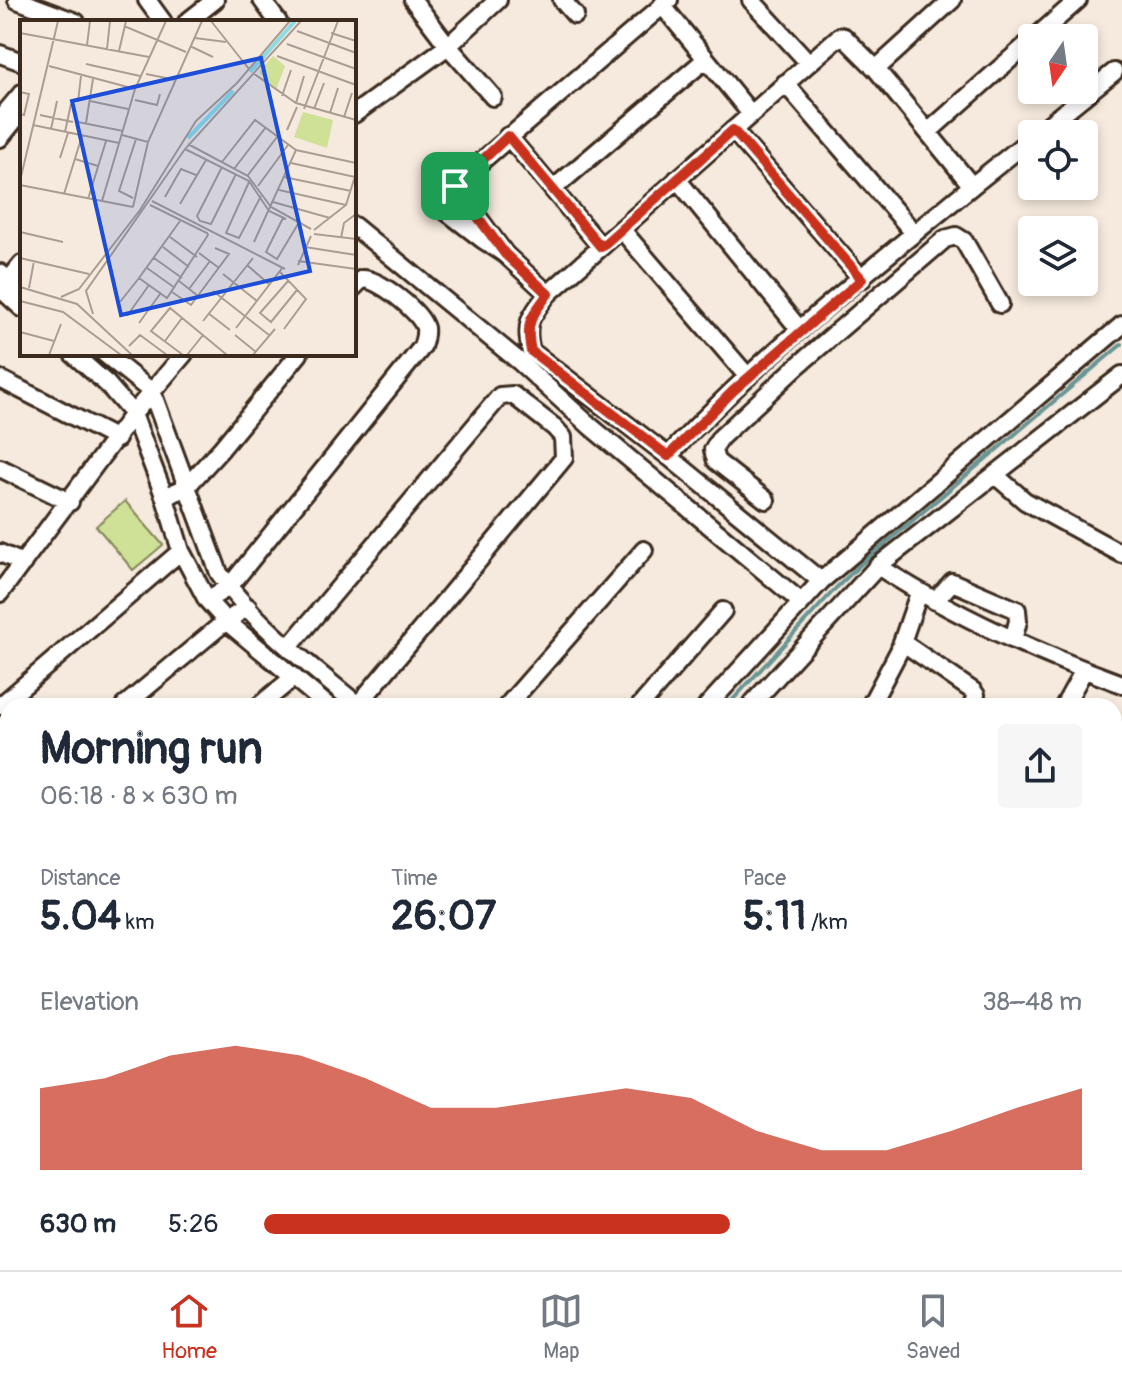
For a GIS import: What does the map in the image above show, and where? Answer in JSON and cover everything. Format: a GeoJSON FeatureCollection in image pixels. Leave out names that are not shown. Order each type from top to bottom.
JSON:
{"type":"FeatureCollection","features":[{"type":"Feature","properties":{"kind":"street"},"geometry":{"type":"LineString","coordinates":[[17,0],[71,20]]}},
{"type":"Feature","properties":{"kind":"street"},"geometry":{"type":"LineString","coordinates":[[147,0],[162,20]]}},
{"type":"Feature","properties":{"kind":"street"},"geometry":{"type":"LineString","coordinates":[[190,20],[215,0]]}},
{"type":"Feature","properties":{"kind":"street"},"geometry":{"type":"LineString","coordinates":[[262,0],[277,20]]}},
{"type":"Feature","properties":{"kind":"street"},"geometry":{"type":"LineString","coordinates":[[413,0],[493,97]]}},
{"type":"Feature","properties":{"kind":"street"},"geometry":{"type":"LineString","coordinates":[[356,113],[448,46],[498,0]]}},
{"type":"Feature","properties":{"kind":"street"},"geometry":{"type":"LineString","coordinates":[[562,0],[575,15]]}},
{"type":"Feature","properties":{"kind":"street"},"geometry":{"type":"LineString","coordinates":[[751,0],[809,63]]}},
{"type":"Feature","properties":{"kind":"street"},"geometry":{"type":"LineString","coordinates":[[876,69],[952,0]]}},
{"type":"Feature","properties":{"kind":"street"},"geometry":{"type":"LineString","coordinates":[[1050,24],[1078,0]]}},
{"type":"Feature","properties":{"kind":"street"},"geometry":{"type":"LineString","coordinates":[[548,294],[505,254],[429,205],[455,186],[508,136],[665,3],[751,114]]}},
{"type":"Feature","properties":{"kind":"street"},"geometry":{"type":"LineString","coordinates":[[821,581],[668,456],[531,351],[527,335],[529,320],[548,294],[842,36],[876,69],[972,186]]}},
{"type":"Feature","properties":{"kind":"street"},"geometry":{"type":"LineString","coordinates":[[928,132],[1018,52]]}},
{"type":"Feature","properties":{"kind":"street"},"geometry":{"type":"LineString","coordinates":[[0,54],[20,61]]}},
{"type":"Feature","properties":{"kind":"street"},"geometry":{"type":"LineString","coordinates":[[553,189],[706,59]]}},
{"type":"Feature","properties":{"kind":"street"},"geometry":{"type":"LineString","coordinates":[[1054,120],[1114,72]]}},
{"type":"Feature","properties":{"kind":"street"},"geometry":{"type":"LineString","coordinates":[[785,83],[914,233]]}},
{"type":"Feature","properties":{"kind":"street"},"geometry":{"type":"LineString","coordinates":[[0,119],[20,95]]}},
{"type":"Feature","properties":{"kind":"street"},"geometry":{"type":"LineString","coordinates":[[0,138],[20,113]]}},
{"type":"Feature","properties":{"kind":"street"},"geometry":{"type":"LineString","coordinates":[[733,130],[862,279]]}},
{"type":"Feature","properties":{"kind":"street"},"geometry":{"type":"LineString","coordinates":[[508,136],[601,247]]}},
{"type":"Feature","properties":{"kind":"street"},"geometry":{"type":"LineString","coordinates":[[668,456],[800,330],[1018,149]]}},
{"type":"Feature","properties":{"kind":"street"},"geometry":{"type":"LineString","coordinates":[[677,179],[800,330]]}},
{"type":"Feature","properties":{"kind":"street"},"geometry":{"type":"LineString","coordinates":[[455,186],[505,254]]}},
{"type":"Feature","properties":{"kind":"street"},"geometry":{"type":"LineString","coordinates":[[356,228],[520,362],[590,426],[801,602]]}},
{"type":"Feature","properties":{"kind":"street"},"geometry":{"type":"LineString","coordinates":[[621,229],[748,377]]}},
{"type":"Feature","properties":{"kind":"street"},"geometry":{"type":"LineString","coordinates":[[766,500],[716,461],[713,450],[720,438],[795,368],[945,239],[956,236],[964,241],[1000,304]]}},
{"type":"Feature","properties":{"kind":"street"},"geometry":{"type":"LineString","coordinates":[[20,267],[8,283],[20,304]]}},
{"type":"Feature","properties":{"kind":"street"},"geometry":{"type":"LineString","coordinates":[[207,600],[229,587],[422,347],[425,336],[423,323],[397,298],[371,279],[362,279],[356,285]]}},
{"type":"Feature","properties":{"kind":"street"},"geometry":{"type":"LineString","coordinates":[[714,698],[821,581],[1122,325]]}},
{"type":"Feature","properties":{"kind":"street"},"geometry":{"type":"LineString","coordinates":[[778,350],[795,368]]}},
{"type":"Feature","properties":{"kind":"street"},"geometry":{"type":"LineString","coordinates":[[75,356],[107,384],[133,414],[165,498],[181,551],[207,600],[226,621],[319,698]]}},
{"type":"Feature","properties":{"kind":"street"},"geometry":{"type":"LineString","coordinates":[[107,356],[152,392],[219,573],[293,651],[350,698]]}},
{"type":"Feature","properties":{"kind":"street"},"geometry":{"type":"LineString","coordinates":[[0,593],[133,414],[182,356]]}},
{"type":"Feature","properties":{"kind":"street"},"geometry":{"type":"LineString","coordinates":[[165,498],[188,485],[297,356]]}},
{"type":"Feature","properties":{"kind":"street"},"geometry":{"type":"LineString","coordinates":[[757,698],[878,566],[1122,375]]}},
{"type":"Feature","properties":{"kind":"street"},"geometry":{"type":"LineString","coordinates":[[0,379],[117,439]]}},
{"type":"Feature","properties":{"kind":"street"},"geometry":{"type":"LineString","coordinates":[[267,698],[290,673],[293,651],[500,396],[513,395],[563,437],[564,458],[365,698]]}},
{"type":"Feature","properties":{"kind":"street"},"geometry":{"type":"LineString","coordinates":[[0,468],[70,502]]}},
{"type":"Feature","properties":{"kind":"street"},"geometry":{"type":"LineString","coordinates":[[995,475],[1025,501],[1121,552]]}},
{"type":"Feature","properties":{"kind":"street"},"geometry":{"type":"LineString","coordinates":[[516,698],[644,550]]}},
{"type":"Feature","properties":{"kind":"street"},"geometry":{"type":"LineString","coordinates":[[9,698],[181,551]]}},
{"type":"Feature","properties":{"kind":"street"},"geometry":{"type":"LineString","coordinates":[[0,553],[23,563]]}},
{"type":"Feature","properties":{"kind":"street"},"geometry":{"type":"LineString","coordinates":[[878,566],[919,593],[1013,640],[1122,684]]}},
{"type":"Feature","properties":{"kind":"street"},"geometry":{"type":"LineString","coordinates":[[935,601],[952,582],[1017,610],[1018,621],[1013,640]]}},
{"type":"Feature","properties":{"kind":"street"},"geometry":{"type":"LineString","coordinates":[[874,698],[902,642],[919,593]]}},
{"type":"Feature","properties":{"kind":"street"},"geometry":{"type":"LineString","coordinates":[[134,698],[226,621],[248,607]]}},
{"type":"Feature","properties":{"kind":"street"},"geometry":{"type":"LineString","coordinates":[[647,698],[723,611]]}},
{"type":"Feature","properties":{"kind":"street"},"geometry":{"type":"LineString","coordinates":[[902,642],[973,691],[975,698]]}},
{"type":"Feature","properties":{"kind":"street"},"geometry":{"type":"LineString","coordinates":[[1068,698],[1084,670]]}},
{"type":"Feature","properties":{"kind":"street"},"geometry":{"type":"LineString","coordinates":[[520,694],[525,698]]}},
{"type":"Feature","properties":{"kind":"green space"},"geometry":{"type":"Polygon","coordinates":[[[125,501],[163,545],[133,570],[96,526],[125,501]]]}},
{"type":"Feature","properties":{"kind":"waterway"},"geometry":{"type":"LineString","coordinates":[[734,698],[861,564],[1122,344]]}},
{"type":"Feature","properties":{"kind":"route"},"geometry":{"type":"LineString","coordinates":[[733,130],[862,279],[733,391],[668,456],[531,351],[527,335],[529,320],[548,294],[505,254],[455,186],[508,136],[601,247],[733,130]]}}]}
